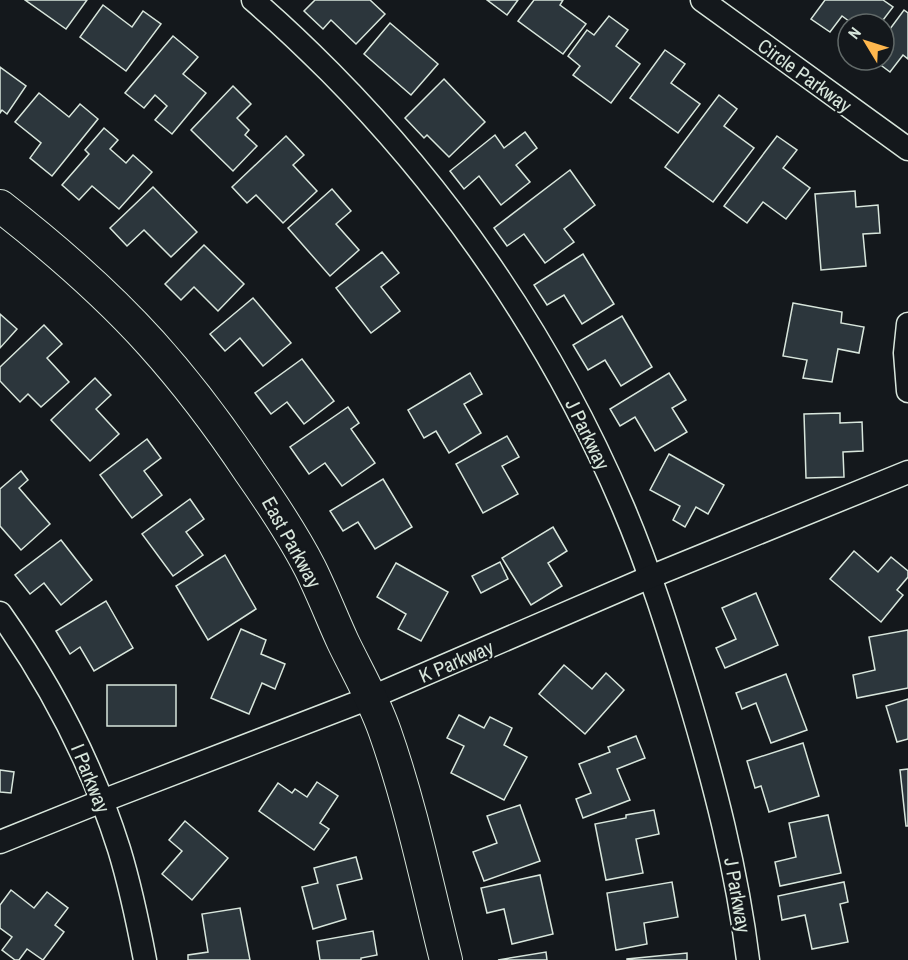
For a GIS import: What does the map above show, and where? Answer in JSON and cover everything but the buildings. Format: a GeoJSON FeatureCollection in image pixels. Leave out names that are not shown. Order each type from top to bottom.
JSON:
{"type":"FeatureCollection","features":[{"type":"Feature","properties":{"kind":"street","name":"J Parkway"},"geometry":{"type":"LineString","coordinates":[[253,0],[295,37],[363,105],[456,216],[511,295],[560,378],[624,508],[672,644],[709,763],[730,850],[748,960]]}},
{"type":"Feature","properties":{"kind":"street","name":"Circle Parkway"},"geometry":{"type":"LineString","coordinates":[[702,0],[908,149]]}},
{"type":"Feature","properties":{"kind":"street","name":"East Parkway"},"geometry":{"type":"LineString","coordinates":[[0,206],[96,286],[151,343],[225,434],[269,499],[309,567],[344,644],[372,697],[386,733],[408,808],[446,960]]}},
{"type":"Feature","properties":{"kind":"street"},"geometry":{"type":"LineString","coordinates":[[908,324],[906,353],[908,391]]}},
{"type":"Feature","properties":{"kind":"street","name":"K Parkway"},"geometry":{"type":"LineString","coordinates":[[0,842],[372,697],[650,577],[908,472]]}},
{"type":"Feature","properties":{"kind":"street","name":"I Parkway"},"geometry":{"type":"LineString","coordinates":[[0,613],[50,690],[77,741],[102,801],[118,848],[131,892],[145,960]]}}]}
